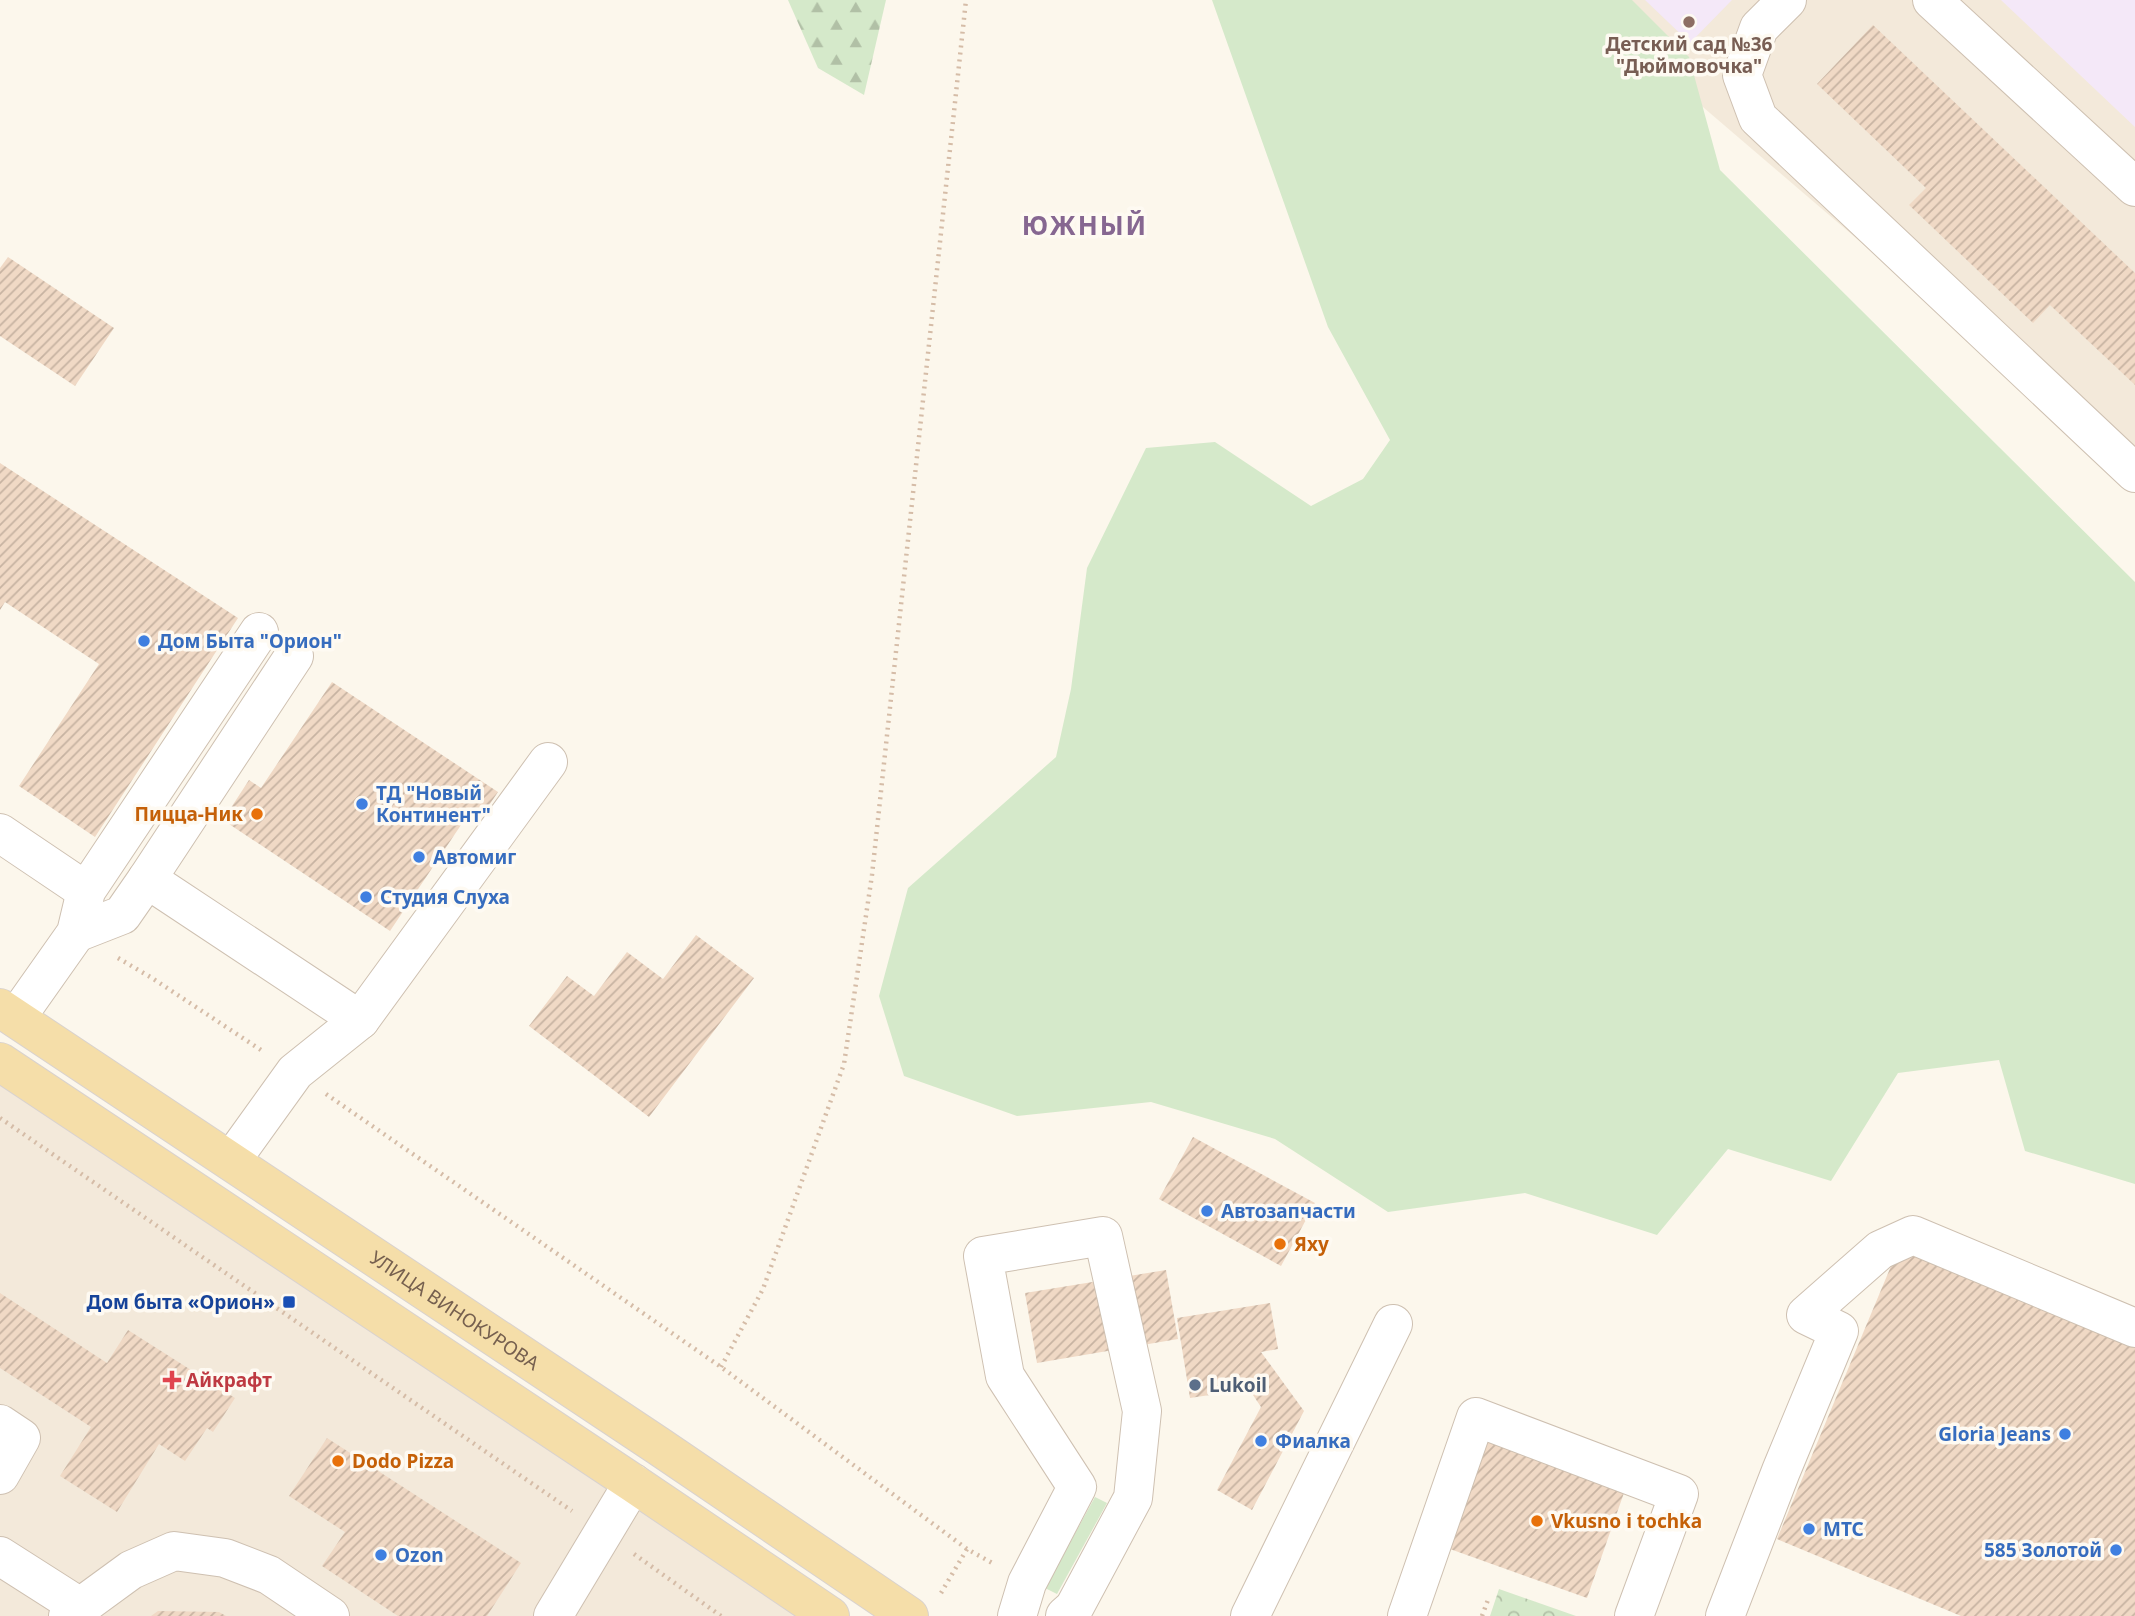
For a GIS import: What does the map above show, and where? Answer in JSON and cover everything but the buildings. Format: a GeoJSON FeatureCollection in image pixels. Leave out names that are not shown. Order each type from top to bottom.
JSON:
{"type":"FeatureCollection","features":[{"type":"Feature","properties":{"kind":"main road","name":"УЛИЦА ВИНОКУРОВА"},"geometry":{"type":"LineString","coordinates":[[8,1013],[909,1616]]}},
{"type":"Feature","properties":{"kind":"main road"},"geometry":{"type":"LineString","coordinates":[[0,1062],[830,1616]]}},
{"type":"Feature","properties":{"kind":"lane"},"geometry":{"type":"LineString","coordinates":[[1787,0],[1759,28],[1742,75],[1758,118],[2135,473]]}},
{"type":"Feature","properties":{"kind":"lane"},"geometry":{"type":"LineString","coordinates":[[1932,0],[2135,187]]}},
{"type":"Feature","properties":{"kind":"lane"},"geometry":{"type":"LineString","coordinates":[[8,1013],[76,933],[86,891],[260,632]]}},
{"type":"Feature","properties":{"kind":"lane"},"geometry":{"type":"LineString","coordinates":[[76,933],[122,915],[294,656]]}},
{"type":"Feature","properties":{"kind":"lane"},"geometry":{"type":"LineString","coordinates":[[231,1161],[295,1072],[359,1020],[548,762]]}},
{"type":"Feature","properties":{"kind":"lane"},"geometry":{"type":"LineString","coordinates":[[0,833],[86,891]]}},
{"type":"Feature","properties":{"kind":"lane"},"geometry":{"type":"LineString","coordinates":[[147,879],[359,1020]]}},
{"type":"Feature","properties":{"kind":"lane"},"geometry":{"type":"LineString","coordinates":[[1725,1616],[1839,1331],[1806,1315],[1880,1250],[1913,1235],[2135,1328]]}},
{"type":"Feature","properties":{"kind":"lane"},"geometry":{"type":"LineString","coordinates":[[1022,1600],[1077,1487],[1005,1376],[983,1256],[1103,1236],[1142,1410],[1133,1498],[1074,1608],[1065,1616]]}},
{"type":"Feature","properties":{"kind":"lane"},"geometry":{"type":"LineString","coordinates":[[1250,1616],[1393,1324]]}},
{"type":"Feature","properties":{"kind":"lane"},"geometry":{"type":"LineString","coordinates":[[1407,1616],[1476,1417],[1679,1494],[1634,1616]]}},
{"type":"Feature","properties":{"kind":"lane"},"geometry":{"type":"LineString","coordinates":[[0,1424],[21,1438],[0,1475]]}},
{"type":"Feature","properties":{"kind":"lane"},"geometry":{"type":"LineString","coordinates":[[553,1616],[633,1483]]}},
{"type":"Feature","properties":{"kind":"lane"},"geometry":{"type":"LineString","coordinates":[[0,1556],[74,1611],[131,1570],[174,1551],[225,1558],[269,1576],[330,1616]]}},
{"type":"Feature","properties":{"kind":"path"},"geometry":{"type":"LineString","coordinates":[[721,1367],[763,1289],[844,1064],[872,875],[966,0]]}},
{"type":"Feature","properties":{"kind":"path"},"geometry":{"type":"LineString","coordinates":[[76,933],[152,978],[295,1072],[721,1367],[967,1549],[1022,1600]]}},
{"type":"Feature","properties":{"kind":"path"},"geometry":{"type":"LineString","coordinates":[[0,1118],[721,1616]]}},
{"type":"Feature","properties":{"kind":"path"},"geometry":{"type":"LineString","coordinates":[[941,1594],[967,1549]]}},
{"type":"Feature","properties":{"kind":"path"},"geometry":{"type":"LineString","coordinates":[[1482,1616],[1489,1597]]}},
{"type":"Feature","properties":{"kind":"shaded area"},"geometry":{"type":"Polygon","coordinates":[[[1582,0],[2135,0],[2135,477],[1634,48],[1582,0]]]}},
{"type":"Feature","properties":{"kind":"shaded area","name":"Детский сад №36 \"Дюймовочка\""},"geometry":{"type":"Polygon","coordinates":[[[1645,0],[1732,0],[1690,43],[1645,0]]]}},
{"type":"Feature","properties":{"kind":"shaded area"},"geometry":{"type":"Polygon","coordinates":[[[2001,0],[2135,0],[2135,127],[2001,0]]]}},
{"type":"Feature","properties":{"kind":"shaded area"},"geometry":{"type":"Polygon","coordinates":[[[0,1071],[816,1616],[0,1616],[0,1071]]]}},
{"type":"Feature","properties":{"kind":"green space"},"geometry":{"type":"Polygon","coordinates":[[[788,0],[886,0],[864,95],[818,68],[788,0]]]}},
{"type":"Feature","properties":{"kind":"green space"},"geometry":{"type":"Polygon","coordinates":[[[1212,0],[1632,0],[1689,57],[1720,170],[2135,582],[2135,1184],[2025,1151],[1999,1060],[1898,1073],[1831,1181],[1728,1149],[1657,1235],[1525,1193],[1388,1212],[1275,1139],[1151,1102],[1017,1116],[904,1076],[879,996],[908,888],[1056,757],[1071,689],[1087,568],[1146,448],[1215,442],[1311,506],[1363,479],[1390,440],[1328,327],[1212,0]]]}},
{"type":"Feature","properties":{"kind":"green space"},"geometry":{"type":"Polygon","coordinates":[[[1095,1497],[1107,1503],[1057,1594],[1045,1588],[1095,1497]]]}},
{"type":"Feature","properties":{"kind":"green space"},"geometry":{"type":"Polygon","coordinates":[[[1499,1589],[1576,1616],[1490,1616],[1499,1589]]]}},
{"type":"Feature","properties":{"kind":"place","name":"Детский сад №36 \"Дюймовочка\""},"geometry":{"type":"Point","coordinates":[1689,22]}},
{"type":"Feature","properties":{"kind":"place","name":"Дом Быта \"Орион\""},"geometry":{"type":"Point","coordinates":[144,641]}},
{"type":"Feature","properties":{"kind":"place","name":"ТД \"Новый Континент\""},"geometry":{"type":"Point","coordinates":[362,804]}},
{"type":"Feature","properties":{"kind":"place","name":"Пицца-Ник"},"geometry":{"type":"Point","coordinates":[257,814]}},
{"type":"Feature","properties":{"kind":"place","name":"Автомиг"},"geometry":{"type":"Point","coordinates":[419,857]}},
{"type":"Feature","properties":{"kind":"place","name":"Студия Слуха"},"geometry":{"type":"Point","coordinates":[366,897]}},
{"type":"Feature","properties":{"kind":"place","name":"Автозапчасти"},"geometry":{"type":"Point","coordinates":[1207,1211]}},
{"type":"Feature","properties":{"kind":"place","name":"Яху"},"geometry":{"type":"Point","coordinates":[1280,1244]}},
{"type":"Feature","properties":{"kind":"place","name":"Дом быта «Орион»"},"geometry":{"type":"Point","coordinates":[289,1302]}},
{"type":"Feature","properties":{"kind":"place","name":"Айкрафт"},"geometry":{"type":"Point","coordinates":[172,1380]}},
{"type":"Feature","properties":{"kind":"place","name":"Lukoil"},"geometry":{"type":"Point","coordinates":[1195,1385]}},
{"type":"Feature","properties":{"kind":"place","name":"Gloria Jeans"},"geometry":{"type":"Point","coordinates":[2065,1434]}},
{"type":"Feature","properties":{"kind":"place","name":"Фиалка"},"geometry":{"type":"Point","coordinates":[1261,1441]}},
{"type":"Feature","properties":{"kind":"place","name":"Dodo Pizza"},"geometry":{"type":"Point","coordinates":[338,1461]}},
{"type":"Feature","properties":{"kind":"place","name":"Vkusno i tochka"},"geometry":{"type":"Point","coordinates":[1537,1521]}},
{"type":"Feature","properties":{"kind":"place","name":"МТС"},"geometry":{"type":"Point","coordinates":[1809,1529]}},
{"type":"Feature","properties":{"kind":"place","name":"585 Золотой"},"geometry":{"type":"Point","coordinates":[2116,1550]}},
{"type":"Feature","properties":{"kind":"place","name":"Ozon"},"geometry":{"type":"Point","coordinates":[381,1555]}},
{"type":"Feature","properties":{"kind":"district","name":"ЮЖНЫЙ"},"geometry":{"type":"Point","coordinates":[1085,225]}}]}
